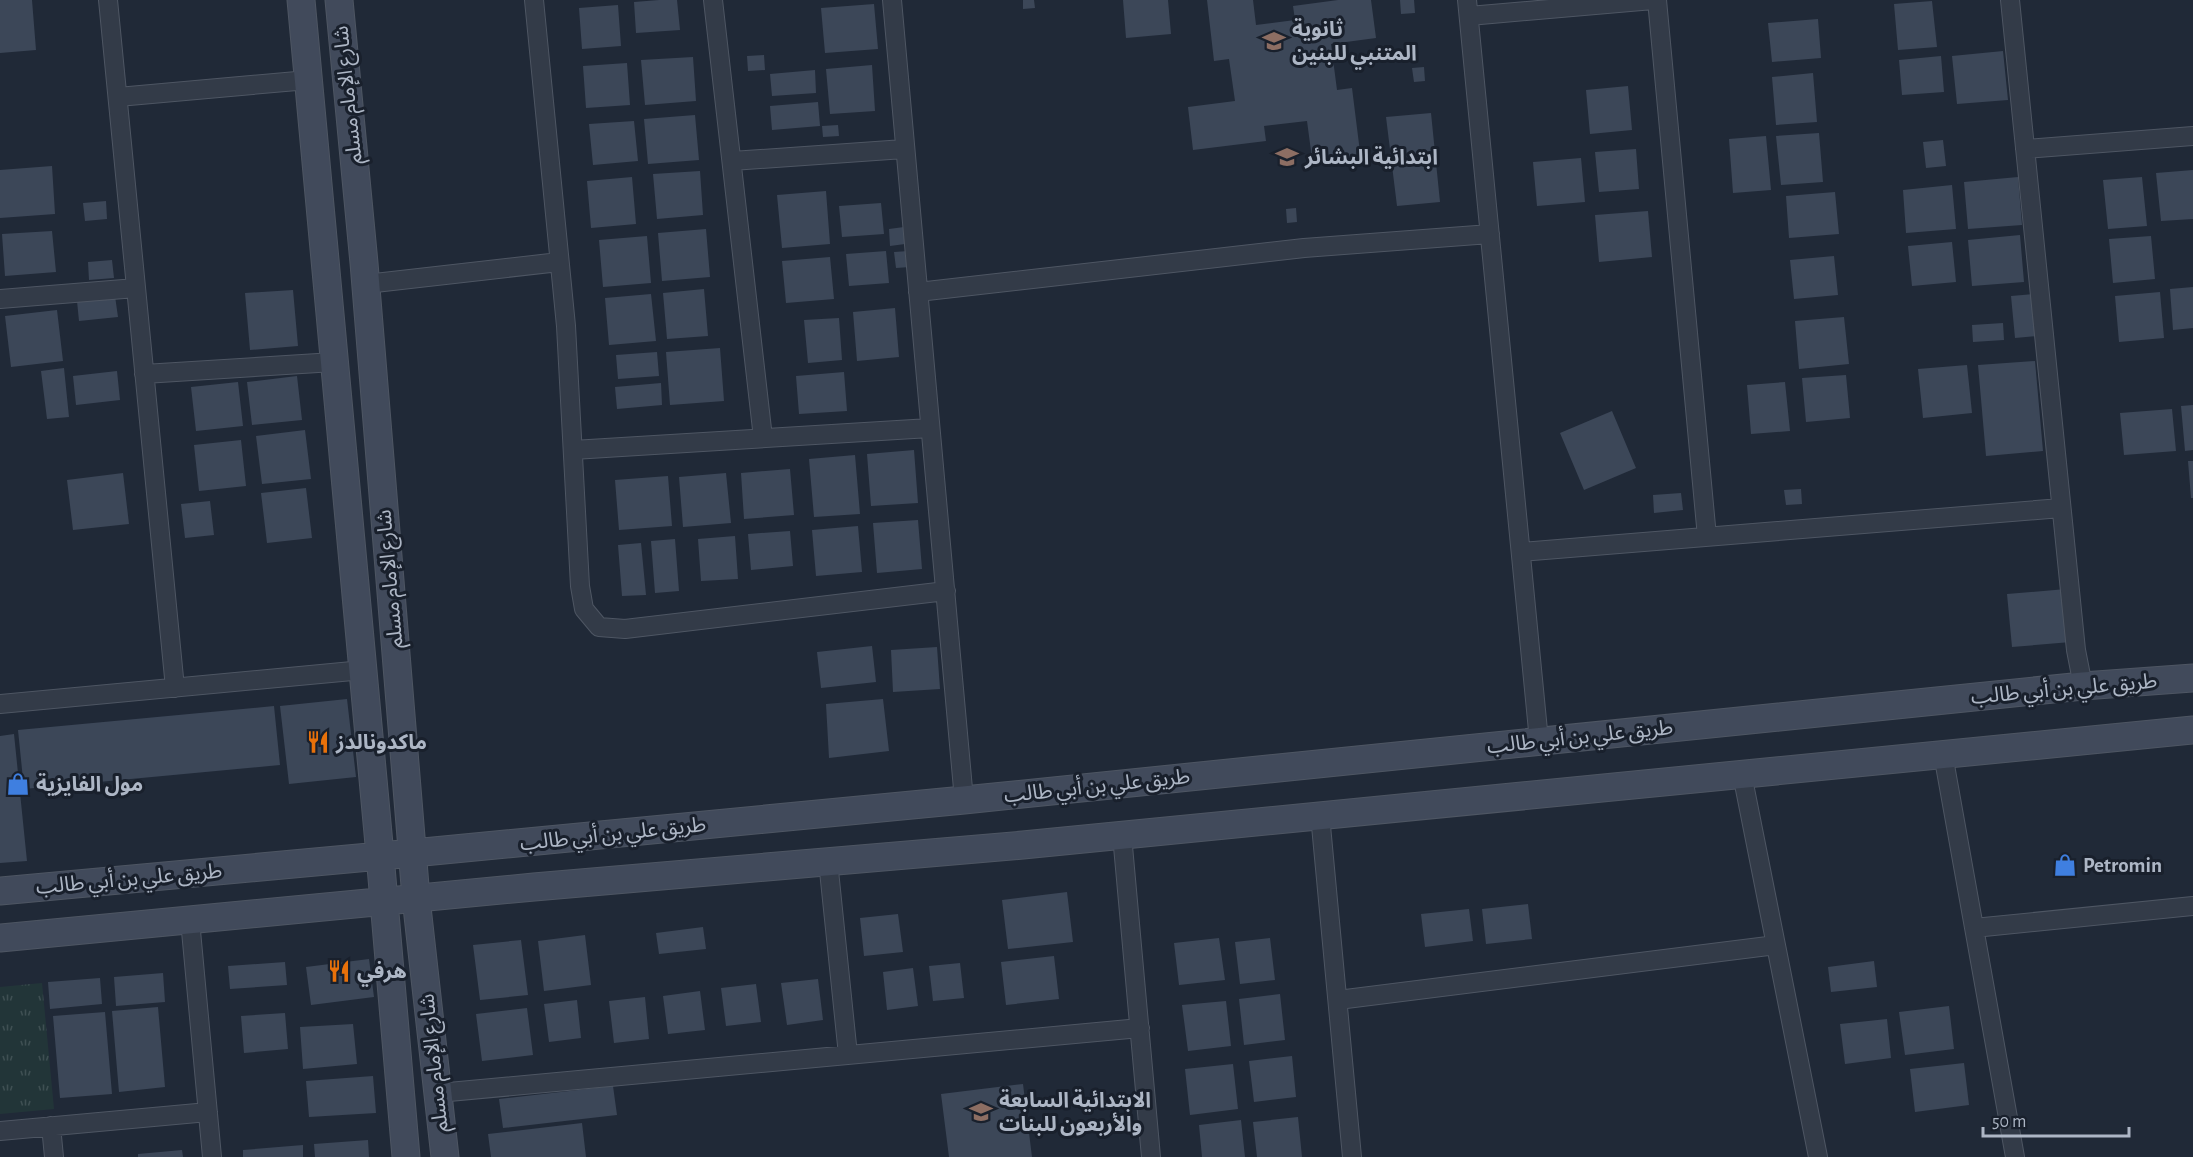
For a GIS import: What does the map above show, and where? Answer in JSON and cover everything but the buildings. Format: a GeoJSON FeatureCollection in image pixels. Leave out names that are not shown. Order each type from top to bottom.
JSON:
{"type":"FeatureCollection","features":[{"type":"Feature","properties":{"kind":"main road","name":"شارع الإمام مسلم"},"geometry":{"type":"LineString","coordinates":[[301,0],[406,1157]]}},
{"type":"Feature","properties":{"kind":"main road","name":"شارع الإمام مسلم"},"geometry":{"type":"LineString","coordinates":[[339,0],[366,284],[416,898],[445,1157]]}},
{"type":"Feature","properties":{"kind":"main road","name":"طريق علي بن أبي طالب"},"geometry":{"type":"LineString","coordinates":[[0,891],[964,800],[2083,686],[2193,678]]}},
{"type":"Feature","properties":{"kind":"main road","name":"طريق علي بن أبي طالب"},"geometry":{"type":"LineString","coordinates":[[0,938],[383,901],[1122,835],[2193,730]]}},
{"type":"Feature","properties":{"kind":"street"},"geometry":{"type":"LineString","coordinates":[[108,0],[175,688]]}},
{"type":"Feature","properties":{"kind":"street"},"geometry":{"type":"LineString","coordinates":[[534,0],[566,326],[580,586],[584,609],[599,627],[625,629],[946,591]]}},
{"type":"Feature","properties":{"kind":"street"},"geometry":{"type":"LineString","coordinates":[[713,0],[763,438]]}},
{"type":"Feature","properties":{"kind":"street"},"geometry":{"type":"LineString","coordinates":[[892,0],[964,800]]}},
{"type":"Feature","properties":{"kind":"street"},"geometry":{"type":"LineString","coordinates":[[1539,741],[1468,8],[1655,0],[1707,537]]}},
{"type":"Feature","properties":{"kind":"street"},"geometry":{"type":"LineString","coordinates":[[2010,0],[2076,650],[2083,686]]}},
{"type":"Feature","properties":{"kind":"street"},"geometry":{"type":"LineString","coordinates":[[118,97],[308,80]]}},
{"type":"Feature","properties":{"kind":"street"},"geometry":{"type":"LineString","coordinates":[[2025,149],[2193,136]]}},
{"type":"Feature","properties":{"kind":"street"},"geometry":{"type":"LineString","coordinates":[[732,161],[904,149]]}},
{"type":"Feature","properties":{"kind":"street"},"geometry":{"type":"LineString","coordinates":[[918,292],[1304,248],[1490,234]]}},
{"type":"Feature","properties":{"kind":"street"},"geometry":{"type":"LineString","coordinates":[[366,284],[559,262]]}},
{"type":"Feature","properties":{"kind":"street"},"geometry":{"type":"LineString","coordinates":[[0,299],[136,288]]}},
{"type":"Feature","properties":{"kind":"street"},"geometry":{"type":"LineString","coordinates":[[144,374],[334,362]]}},
{"type":"Feature","properties":{"kind":"street"},"geometry":{"type":"LineString","coordinates":[[573,450],[930,428]]}},
{"type":"Feature","properties":{"kind":"street"},"geometry":{"type":"LineString","coordinates":[[1521,552],[2061,508]]}},
{"type":"Feature","properties":{"kind":"street"},"geometry":{"type":"LineString","coordinates":[[0,704],[363,670]]}},
{"type":"Feature","properties":{"kind":"street"},"geometry":{"type":"LineString","coordinates":[[1943,754],[2015,1157]]}},
{"type":"Feature","properties":{"kind":"street"},"geometry":{"type":"LineString","coordinates":[[1742,774],[1818,1157]]}},
{"type":"Feature","properties":{"kind":"street"},"geometry":{"type":"LineString","coordinates":[[1320,815],[1352,1157]]}},
{"type":"Feature","properties":{"kind":"street"},"geometry":{"type":"LineString","coordinates":[[1122,835],[1151,1157]]}},
{"type":"Feature","properties":{"kind":"street"},"geometry":{"type":"LineString","coordinates":[[828,861],[848,1055]]}},
{"type":"Feature","properties":{"kind":"street"},"geometry":{"type":"LineString","coordinates":[[1974,928],[2193,906]]}},
{"type":"Feature","properties":{"kind":"street"},"geometry":{"type":"LineString","coordinates":[[190,920],[212,1157]]}},
{"type":"Feature","properties":{"kind":"street"},"geometry":{"type":"LineString","coordinates":[[1338,1000],[1776,945]]}},
{"type":"Feature","properties":{"kind":"street"},"geometry":{"type":"LineString","coordinates":[[438,1093],[1140,1028]]}},
{"type":"Feature","properties":{"kind":"street"},"geometry":{"type":"LineString","coordinates":[[0,1131],[208,1112]]}},
{"type":"Feature","properties":{"kind":"street"},"geometry":{"type":"LineString","coordinates":[[51,1126],[54,1157]]}},
{"type":"Feature","properties":{"kind":"green space"},"geometry":{"type":"Polygon","coordinates":[[[42,983],[54,1109],[0,1114],[0,987],[42,983]]]}},
{"type":"Feature","properties":{"kind":"place","name":"ثانوية المتنبي للبنين"},"geometry":{"type":"Point","coordinates":[1274,41]}},
{"type":"Feature","properties":{"kind":"place","name":"ابتدائية البشائر"},"geometry":{"type":"Point","coordinates":[1287,157]}},
{"type":"Feature","properties":{"kind":"place","name":"ماكدونالدز"},"geometry":{"type":"Point","coordinates":[318,742]}},
{"type":"Feature","properties":{"kind":"place","name":"مول الفايزية"},"geometry":{"type":"Point","coordinates":[18,784]}},
{"type":"Feature","properties":{"kind":"place","name":"Petromin"},"geometry":{"type":"Point","coordinates":[2065,865]}},
{"type":"Feature","properties":{"kind":"place","name":"هرفي"},"geometry":{"type":"Point","coordinates":[339,971]}},
{"type":"Feature","properties":{"kind":"place","name":"الابتدائية السابعة والأربعون للبنات"},"geometry":{"type":"Point","coordinates":[981,1112]}}]}
